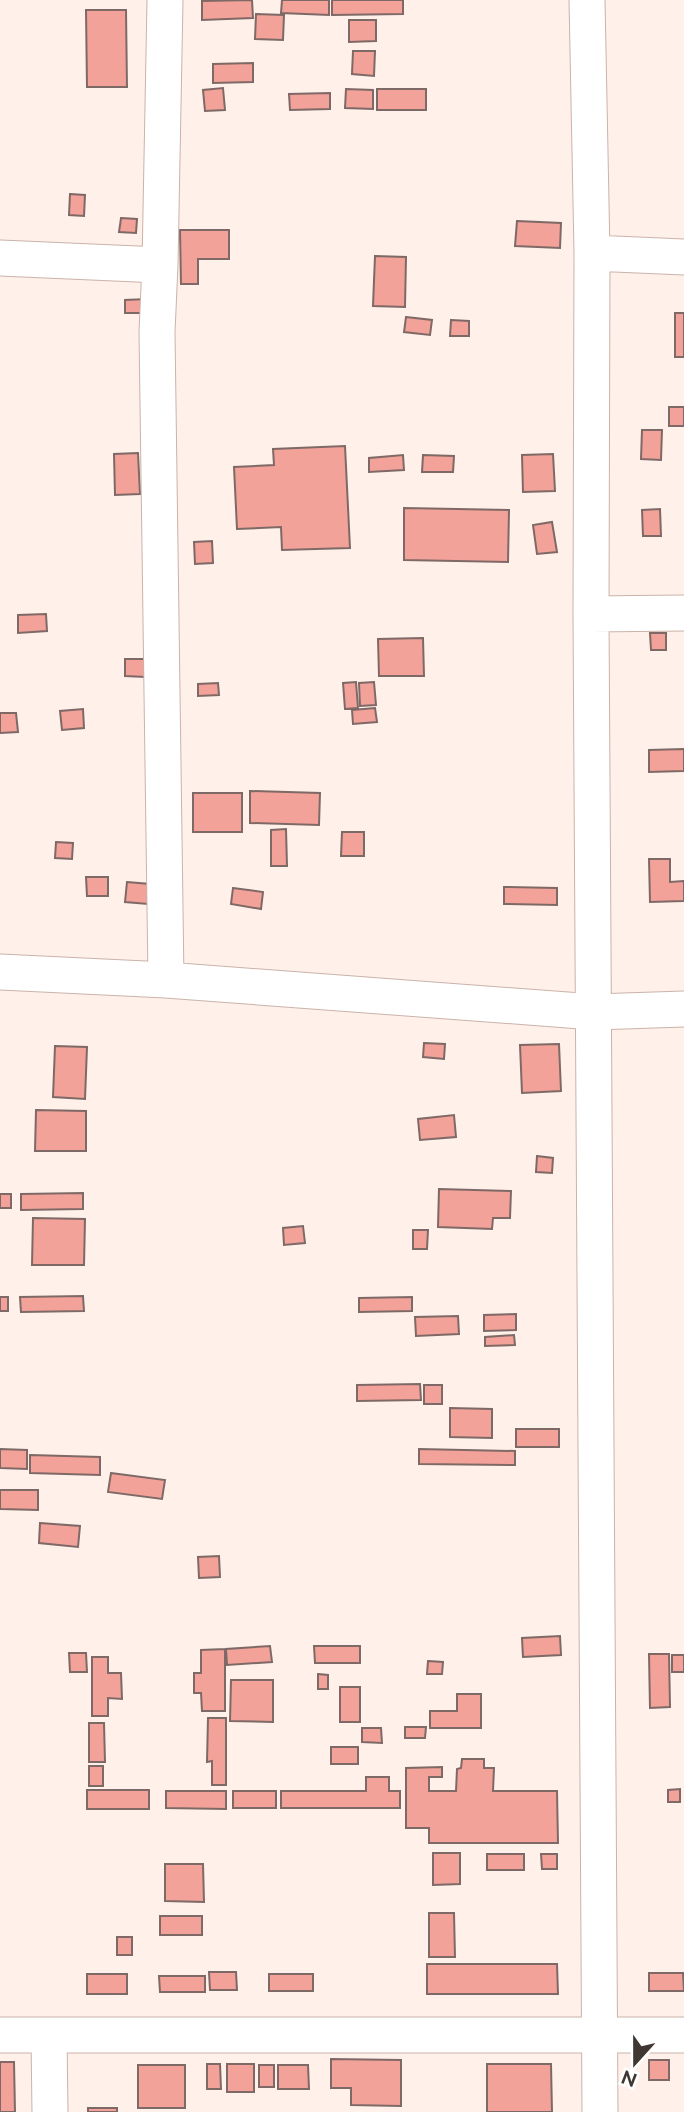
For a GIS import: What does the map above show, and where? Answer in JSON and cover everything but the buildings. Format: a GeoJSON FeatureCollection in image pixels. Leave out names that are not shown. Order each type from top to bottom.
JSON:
{"type":"FeatureCollection","features":[{"type":"Feature","properties":{"kind":"street"},"geometry":{"type":"LineString","coordinates":[[165,0],[158,332],[166,979]]}},
{"type":"Feature","properties":{"kind":"street"},"geometry":{"type":"LineString","coordinates":[[587,0],[592,253],[591,614],[600,2112]]}},
{"type":"Feature","properties":{"kind":"street"},"geometry":{"type":"LineString","coordinates":[[592,253],[684,257]]}},
{"type":"Feature","properties":{"kind":"street"},"geometry":{"type":"LineString","coordinates":[[0,258],[160,265]]}},
{"type":"Feature","properties":{"kind":"street"},"geometry":{"type":"LineString","coordinates":[[591,614],[684,613]]}},
{"type":"Feature","properties":{"kind":"street"},"geometry":{"type":"LineString","coordinates":[[0,972],[166,979],[594,1012],[684,1009]]}},
{"type":"Feature","properties":{"kind":"street"},"geometry":{"type":"LineString","coordinates":[[0,2035],[684,2035]]}},
{"type":"Feature","properties":{"kind":"street"},"geometry":{"type":"LineString","coordinates":[[49,2036],[51,2112]]}}]}
